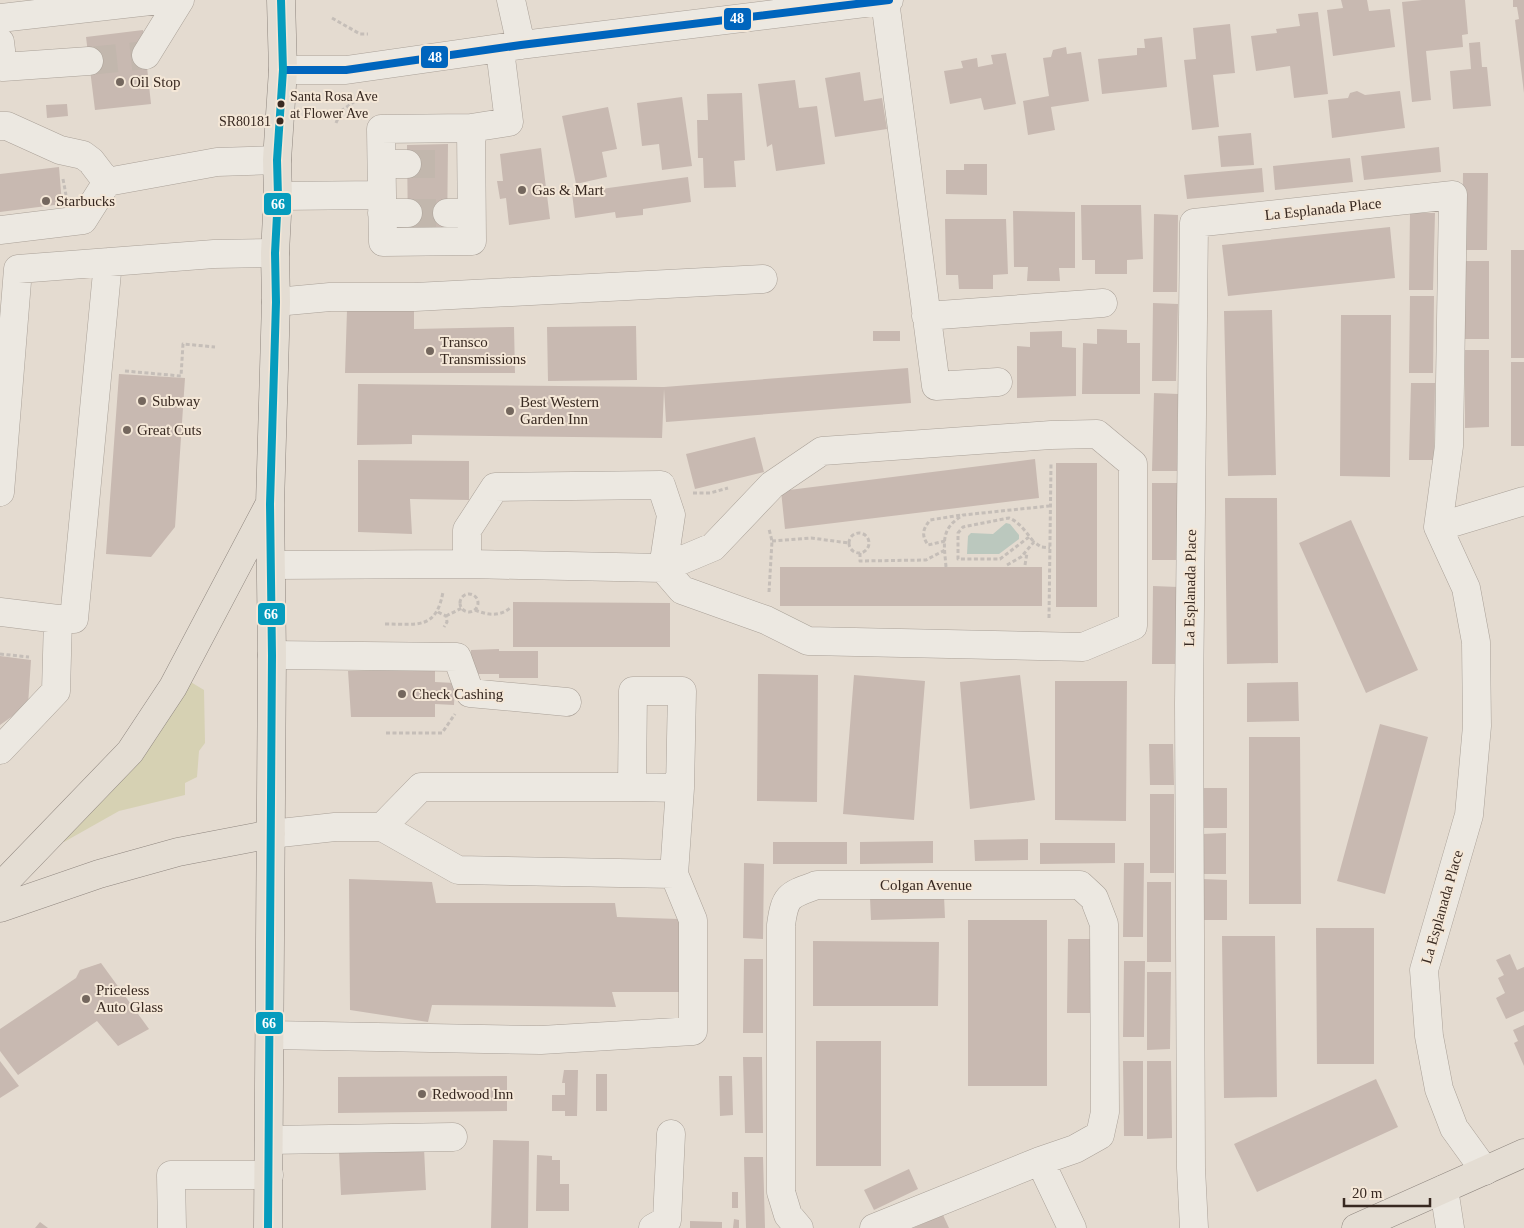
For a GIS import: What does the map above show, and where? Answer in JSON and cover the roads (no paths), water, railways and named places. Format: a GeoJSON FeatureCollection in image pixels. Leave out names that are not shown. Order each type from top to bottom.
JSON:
{"type":"FeatureCollection","features":[{"type":"Feature","properties":{"kind":"main road"},"geometry":{"type":"LineString","coordinates":[[268,1228],[272,655],[270,504],[276,302],[274,253],[278,196],[277,160],[283,70],[281,0]]}},
{"type":"Feature","properties":{"kind":"main road"},"geometry":{"type":"LineString","coordinates":[[0,887],[130,752],[173,687],[270,504]]}},
{"type":"Feature","properties":{"kind":"main road"},"geometry":{"type":"LineString","coordinates":[[0,908],[99,874],[178,852],[271,834]]}},
{"type":"Feature","properties":{"kind":"main road"},"geometry":{"type":"LineString","coordinates":[[1356,1228],[1524,1153]]}},
{"type":"Feature","properties":{"kind":"street"},"geometry":{"type":"LineString","coordinates":[[0,18],[160,0]]}},
{"type":"Feature","properties":{"kind":"street"},"geometry":{"type":"LineString","coordinates":[[146,55],[180,0]]}},
{"type":"Feature","properties":{"kind":"street"},"geometry":{"type":"LineString","coordinates":[[471,128],[460,163],[459,213],[472,241],[382,242],[391,207],[394,164],[381,129],[471,128],[509,122],[511,0]]}},
{"type":"Feature","properties":{"kind":"street"},"geometry":{"type":"LineString","coordinates":[[885,0],[936,386],[998,382]]}},
{"type":"Feature","properties":{"kind":"street"},"geometry":{"type":"LineString","coordinates":[[283,70],[346,70],[889,0]]}},
{"type":"Feature","properties":{"kind":"street"},"geometry":{"type":"LineString","coordinates":[[0,42],[3,67],[89,61]]}},
{"type":"Feature","properties":{"kind":"street"},"geometry":{"type":"LineString","coordinates":[[0,126],[7,126],[60,150],[83,155],[91,161],[107,182]]}},
{"type":"Feature","properties":{"kind":"street"},"geometry":{"type":"LineString","coordinates":[[0,230],[83,220],[107,182],[218,162],[277,160]]}},
{"type":"Feature","properties":{"kind":"street","name":"La Esplanada Place"},"geometry":{"type":"LineString","coordinates":[[1194,1228],[1191,1168],[1189,703],[1194,223],[1453,195],[1449,446],[1438,527],[1466,588],[1476,642],[1477,726],[1469,815],[1424,970],[1428,1036],[1439,1089],[1454,1128],[1485,1171]]}},
{"type":"Feature","properties":{"kind":"street"},"geometry":{"type":"LineString","coordinates":[[278,196],[391,207]]}},
{"type":"Feature","properties":{"kind":"street"},"geometry":{"type":"LineString","coordinates":[[0,492],[18,269],[214,254],[274,253]]}},
{"type":"Feature","properties":{"kind":"street"},"geometry":{"type":"LineString","coordinates":[[0,612],[58,619],[74,619],[108,262]]}},
{"type":"Feature","properties":{"kind":"street"},"geometry":{"type":"LineString","coordinates":[[276,302],[330,297],[415,297],[763,278]]}},
{"type":"Feature","properties":{"kind":"street"},"geometry":{"type":"LineString","coordinates":[[926,316],[1102,303]]}},
{"type":"Feature","properties":{"kind":"street"},"geometry":{"type":"LineString","coordinates":[[272,565],[455,564],[663,568],[713,547],[772,485],[822,451],[1051,434],[1096,434],[1133,464],[1133,626],[1083,647],[808,640],[766,620],[682,590],[663,568],[671,515],[661,485],[495,488],[467,530],[455,564]]}},
{"type":"Feature","properties":{"kind":"street"},"geometry":{"type":"LineString","coordinates":[[1438,527],[1524,501]]}},
{"type":"Feature","properties":{"kind":"street"},"geometry":{"type":"LineString","coordinates":[[0,750],[56,691],[58,619]]}},
{"type":"Feature","properties":{"kind":"street"},"geometry":{"type":"LineString","coordinates":[[272,655],[457,657],[470,694],[567,702]]}},
{"type":"Feature","properties":{"kind":"street"},"geometry":{"type":"LineString","coordinates":[[270,1035],[540,1040],[693,1031],[693,920],[674,874],[680,788],[682,691],[633,691],[632,787]]}},
{"type":"Feature","properties":{"kind":"street"},"geometry":{"type":"LineString","coordinates":[[382,827],[421,787],[680,788]]}},
{"type":"Feature","properties":{"kind":"street"},"geometry":{"type":"LineString","coordinates":[[271,834],[335,827],[382,827],[458,870],[674,874]]}},
{"type":"Feature","properties":{"kind":"street","name":"Colgan Avenue"},"geometry":{"type":"LineString","coordinates":[[800,1228],[788,1215],[781,1192],[781,925],[784,906],[792,894],[817,885],[1080,885],[1094,898],[1104,924],[1105,1112],[1100,1135],[1075,1149],[1040,1161],[874,1228]]}},
{"type":"Feature","properties":{"kind":"street"},"geometry":{"type":"LineString","coordinates":[[653,1228],[667,1220],[671,1134]]}},
{"type":"Feature","properties":{"kind":"street"},"geometry":{"type":"LineString","coordinates":[[268,1140],[453,1136]]}},
{"type":"Feature","properties":{"kind":"street"},"geometry":{"type":"LineString","coordinates":[[1040,1161],[1072,1228]]}},
{"type":"Feature","properties":{"kind":"street"},"geometry":{"type":"LineString","coordinates":[[172,1228],[171,1175],[268,1175]]}},
{"type":"Feature","properties":{"kind":"street"},"geometry":{"type":"LineString","coordinates":[[1444,1190],[1450,1228]]}},
{"type":"Feature","properties":{"kind":"tunnel"},"geometry":{"type":"LineString","coordinates":[[89,61],[146,55]]}},
{"type":"Feature","properties":{"kind":"tunnel"},"geometry":{"type":"LineString","coordinates":[[407,164],[448,164]]}},
{"type":"Feature","properties":{"kind":"tunnel"},"geometry":{"type":"LineString","coordinates":[[408,213],[447,213]]}},
{"type":"Feature","properties":{"kind":"place","name":"Oil Stop"},"geometry":{"type":"Point","coordinates":[120,82]}},
{"type":"Feature","properties":{"kind":"place","name":"Santa Rosa Ave at Flower Ave"},"geometry":{"type":"Point","coordinates":[281,104]}},
{"type":"Feature","properties":{"kind":"place","name":"SR80181"},"geometry":{"type":"Point","coordinates":[280,121]}},
{"type":"Feature","properties":{"kind":"place","name":"Gas & Mart"},"geometry":{"type":"Point","coordinates":[522,190]}},
{"type":"Feature","properties":{"kind":"place","name":"Starbucks"},"geometry":{"type":"Point","coordinates":[46,201]}},
{"type":"Feature","properties":{"kind":"place","name":"Transco Transmissions"},"geometry":{"type":"Point","coordinates":[430,351]}},
{"type":"Feature","properties":{"kind":"place","name":"Subway"},"geometry":{"type":"Point","coordinates":[142,401]}},
{"type":"Feature","properties":{"kind":"place","name":"Best Western Garden Inn"},"geometry":{"type":"Point","coordinates":[510,411]}},
{"type":"Feature","properties":{"kind":"place","name":"Great Cuts"},"geometry":{"type":"Point","coordinates":[127,430]}},
{"type":"Feature","properties":{"kind":"place","name":"Check Cashing"},"geometry":{"type":"Point","coordinates":[402,694]}},
{"type":"Feature","properties":{"kind":"place","name":"Priceless Auto Glass"},"geometry":{"type":"Point","coordinates":[86,999]}},
{"type":"Feature","properties":{"kind":"place","name":"Redwood Inn"},"geometry":{"type":"Point","coordinates":[422,1094]}}]}
